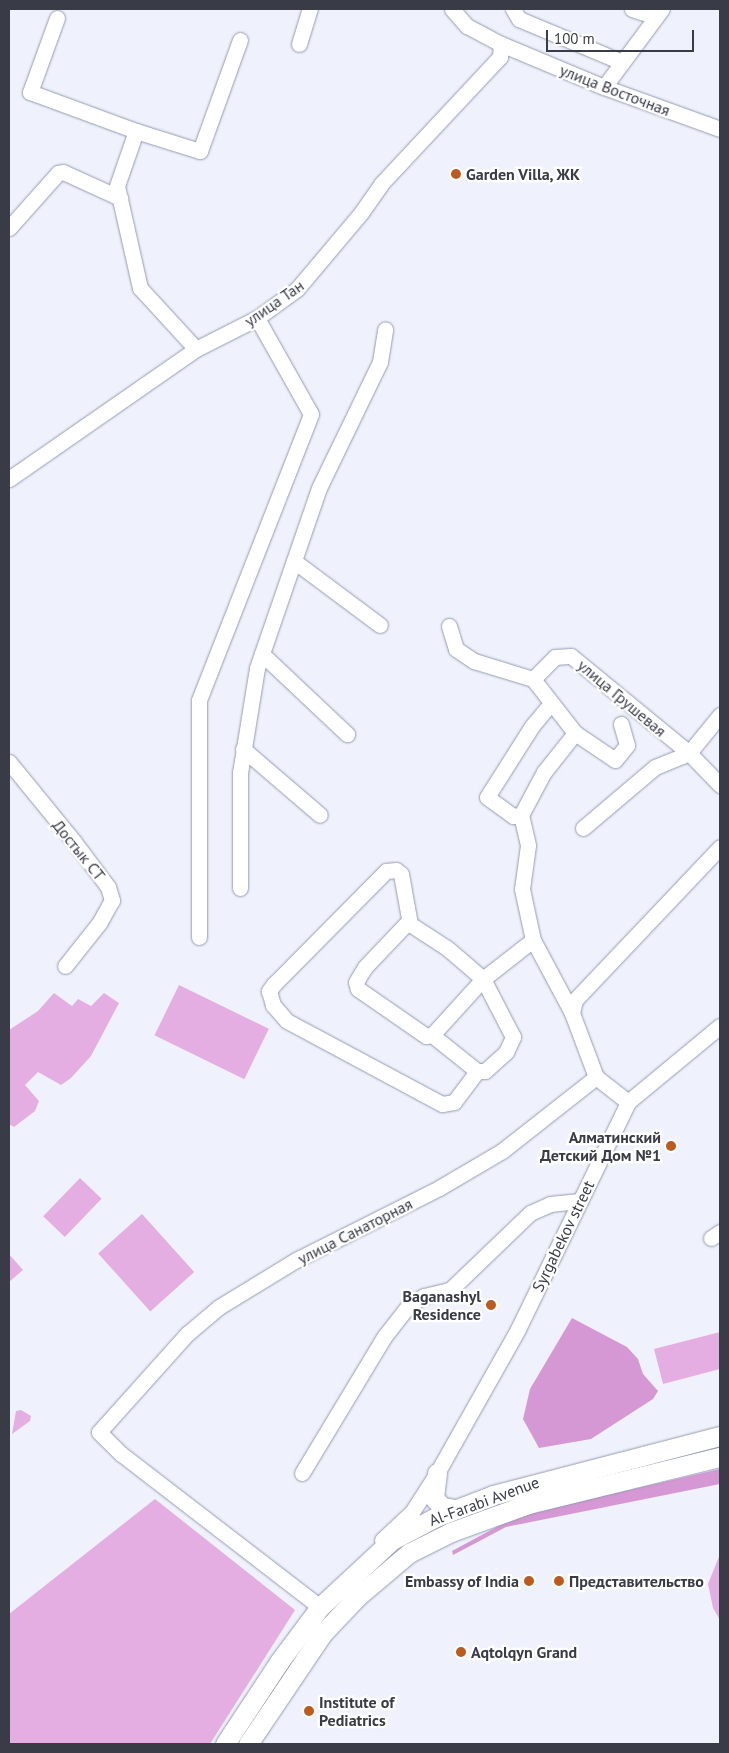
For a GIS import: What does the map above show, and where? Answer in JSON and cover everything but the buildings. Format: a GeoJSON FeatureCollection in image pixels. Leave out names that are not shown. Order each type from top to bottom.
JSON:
{"type":"FeatureCollection","features":[{"type":"Feature","properties":{"kind":"main road","name":"Al-Farabi Avenue"},"geometry":{"type":"LineString","coordinates":[[226,1744],[279,1662],[320,1607],[392,1540],[454,1509],[537,1481],[720,1436]]}},
{"type":"Feature","properties":{"kind":"main road","name":"Al-Farabi Avenue"},"geometry":{"type":"LineString","coordinates":[[248,1744],[323,1633],[357,1597],[408,1553],[484,1519],[567,1494],[720,1456]]}},
{"type":"Feature","properties":{"kind":"main road"},"geometry":{"type":"LineString","coordinates":[[437,1473],[434,1498],[442,1507],[454,1509]]}},
{"type":"Feature","properties":{"kind":"street"},"geometry":{"type":"LineString","coordinates":[[299,44],[310,9]]}},
{"type":"Feature","properties":{"kind":"street"},"geometry":{"type":"LineString","coordinates":[[513,9],[519,19],[622,62]]}},
{"type":"Feature","properties":{"kind":"street"},"geometry":{"type":"LineString","coordinates":[[604,87],[659,13],[632,9]]}},
{"type":"Feature","properties":{"kind":"street","name":"улица Восточная"},"geometry":{"type":"LineString","coordinates":[[455,14],[501,44],[604,87],[720,129]]}},
{"type":"Feature","properties":{"kind":"street"},"geometry":{"type":"LineString","coordinates":[[57,18],[30,92],[136,131],[200,151],[240,40]]}},
{"type":"Feature","properties":{"kind":"street","name":"улица Тан"},"geometry":{"type":"LineString","coordinates":[[9,479],[196,349],[257,318],[311,276],[380,184],[500,57],[501,44]]}},
{"type":"Feature","properties":{"kind":"street"},"geometry":{"type":"LineString","coordinates":[[136,131],[117,186],[140,288],[196,349]]}},
{"type":"Feature","properties":{"kind":"street"},"geometry":{"type":"LineString","coordinates":[[9,228],[58,173],[63,172],[120,198]]}},
{"type":"Feature","properties":{"kind":"street"},"geometry":{"type":"LineString","coordinates":[[200,937],[198,700],[311,414],[257,318]]}},
{"type":"Feature","properties":{"kind":"street"},"geometry":{"type":"LineString","coordinates":[[240,888],[242,749],[262,654],[319,488],[380,362],[385,329]]}},
{"type":"Feature","properties":{"kind":"street"},"geometry":{"type":"LineString","coordinates":[[294,562],[380,625]]}},
{"type":"Feature","properties":{"kind":"street"},"geometry":{"type":"LineString","coordinates":[[449,626],[456,649],[474,661],[533,679],[575,733],[615,760],[627,745],[621,724]]}},
{"type":"Feature","properties":{"kind":"street"},"geometry":{"type":"LineString","coordinates":[[262,654],[347,734]]}},
{"type":"Feature","properties":{"kind":"street","name":"улица Грушевая"},"geometry":{"type":"LineString","coordinates":[[533,679],[555,657],[571,656],[689,753],[720,785]]}},
{"type":"Feature","properties":{"kind":"street"},"geometry":{"type":"LineString","coordinates":[[522,815],[514,816],[487,797],[490,788],[532,726],[551,703]]}},
{"type":"Feature","properties":{"kind":"street"},"geometry":{"type":"LineString","coordinates":[[583,828],[648,772],[679,755],[689,753],[720,715]]}},
{"type":"Feature","properties":{"kind":"street"},"geometry":{"type":"LineString","coordinates":[[575,733],[544,772],[522,815],[528,845],[522,889],[534,940],[572,1013],[596,1077],[628,1102]]}},
{"type":"Feature","properties":{"kind":"street"},"geometry":{"type":"LineString","coordinates":[[242,749],[320,815]]}},
{"type":"Feature","properties":{"kind":"street","name":"Достык СТ"},"geometry":{"type":"LineString","coordinates":[[9,762],[75,842],[108,887],[112,900],[100,922],[65,966]]}},
{"type":"Feature","properties":{"kind":"street"},"geometry":{"type":"LineString","coordinates":[[572,1013],[575,1000],[720,846]]}},
{"type":"Feature","properties":{"kind":"street"},"geometry":{"type":"LineString","coordinates":[[432,1035],[478,1071],[485,1071],[506,1052],[513,1037],[483,979],[447,948],[410,924],[402,874],[396,870],[386,872],[274,984],[269,991],[273,1005],[287,1021],[442,1104],[454,1102],[478,1071]]}},
{"type":"Feature","properties":{"kind":"street"},"geometry":{"type":"LineString","coordinates":[[410,924],[405,926],[365,967],[356,982],[358,989],[426,1036],[432,1035],[483,979],[534,940]]}},
{"type":"Feature","properties":{"kind":"street","name":"Syrgabekov street"},"geometry":{"type":"LineString","coordinates":[[320,1607],[357,1562],[412,1512],[437,1473],[518,1329],[628,1102],[720,1026]]}},
{"type":"Feature","properties":{"kind":"street","name":"улица Санаторная"},"geometry":{"type":"LineString","coordinates":[[320,1607],[121,1454],[99,1432],[187,1334],[219,1307],[296,1260],[439,1188],[502,1151],[596,1077]]}},
{"type":"Feature","properties":{"kind":"street"},"geometry":{"type":"LineString","coordinates":[[302,1473],[384,1337],[409,1305],[424,1296],[450,1290],[530,1212],[550,1204],[580,1201]]}},
{"type":"Feature","properties":{"kind":"shaded area"},"geometry":{"type":"Polygon","coordinates":[[[179,985],[269,1029],[244,1079],[154,1035],[179,985]]]}},
{"type":"Feature","properties":{"kind":"shaded area"},"geometry":{"type":"Polygon","coordinates":[[[54,993],[72,1006],[78,999],[91,1006],[104,993],[119,1003],[91,1056],[71,1078],[61,1085],[38,1072],[25,1085],[39,1101],[35,1111],[14,1127],[9,1124],[9,1030],[38,1011],[54,993]]]}},
{"type":"Feature","properties":{"kind":"shaded area"},"geometry":{"type":"Polygon","coordinates":[[[80,1178],[102,1199],[65,1237],[43,1216],[80,1178]]]}},
{"type":"Feature","properties":{"kind":"shaded area"},"geometry":{"type":"Polygon","coordinates":[[[142,1214],[194,1272],[150,1311],[98,1253],[142,1214]]]}},
{"type":"Feature","properties":{"kind":"shaded area"},"geometry":{"type":"Polygon","coordinates":[[[9,1254],[23,1270],[9,1282],[9,1254]]]}},
{"type":"Feature","properties":{"kind":"shaded area"},"geometry":{"type":"Polygon","coordinates":[[[572,1318],[627,1347],[638,1359],[643,1374],[658,1391],[653,1399],[591,1439],[539,1448],[523,1419],[530,1389],[572,1318]]]}},
{"type":"Feature","properties":{"kind":"shaded area"},"geometry":{"type":"Polygon","coordinates":[[[720,1332],[720,1369],[663,1384],[654,1349],[720,1332]]]}},
{"type":"Feature","properties":{"kind":"shaded area"},"geometry":{"type":"Polygon","coordinates":[[[21,1410],[31,1416],[30,1421],[12,1434],[16,1411],[21,1410]]]}},
{"type":"Feature","properties":{"kind":"shaded area"},"geometry":{"type":"Polygon","coordinates":[[[720,1469],[720,1484],[506,1527],[453,1555],[452,1551],[517,1516],[720,1469]]]}},
{"type":"Feature","properties":{"kind":"shaded area"},"geometry":{"type":"Polygon","coordinates":[[[155,1499],[295,1610],[210,1744],[9,1744],[9,1614],[155,1499]]]}},
{"type":"Feature","properties":{"kind":"shaded area"},"geometry":{"type":"Polygon","coordinates":[[[720,1554],[720,1620],[713,1608],[708,1584],[720,1554]]]}},
{"type":"Feature","properties":{"kind":"place","name":"Garden Villa, ЖК"},"geometry":{"type":"Point","coordinates":[456,174]}},
{"type":"Feature","properties":{"kind":"place","name":"Алматинский Детский Дом №1"},"geometry":{"type":"Point","coordinates":[671,1146]}},
{"type":"Feature","properties":{"kind":"place","name":"Baganashyl Residence"},"geometry":{"type":"Point","coordinates":[491,1305]}},
{"type":"Feature","properties":{"kind":"place","name":"Embassy of India"},"geometry":{"type":"Point","coordinates":[529,1581]}},
{"type":"Feature","properties":{"kind":"place","name":"Представительство"},"geometry":{"type":"Point","coordinates":[559,1581]}},
{"type":"Feature","properties":{"kind":"place","name":"Aqtolqyn Grand"},"geometry":{"type":"Point","coordinates":[461,1652]}},
{"type":"Feature","properties":{"kind":"place","name":"Institute of Pediatrics"},"geometry":{"type":"Point","coordinates":[309,1711]}}]}
